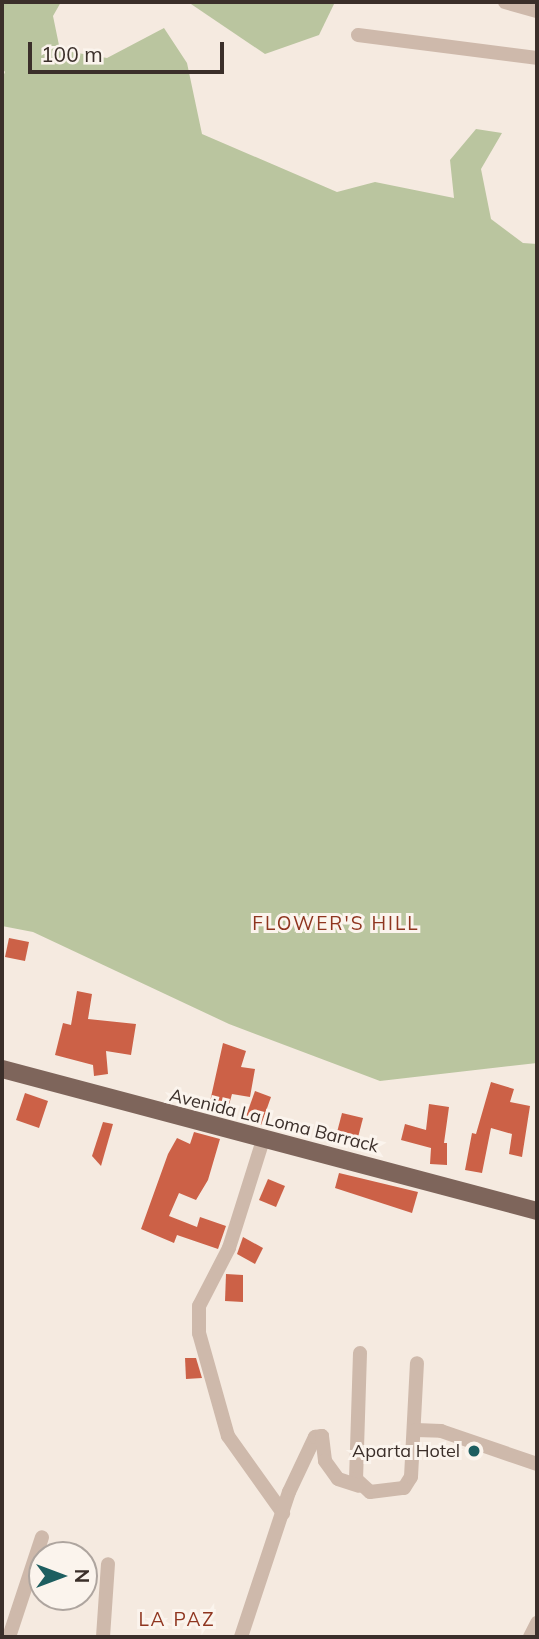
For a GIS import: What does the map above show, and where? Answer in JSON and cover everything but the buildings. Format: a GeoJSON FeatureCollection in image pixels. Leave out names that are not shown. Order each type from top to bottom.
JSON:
{"type":"FeatureCollection","features":[{"type":"Feature","properties":{"kind":"main road","name":"Avenida La Loma Barrack"},"geometry":{"type":"LineString","coordinates":[[2,1069],[537,1211]]}},
{"type":"Feature","properties":{"kind":"street"},"geometry":{"type":"LineString","coordinates":[[505,2],[537,10]]}},
{"type":"Feature","properties":{"kind":"street"},"geometry":{"type":"LineString","coordinates":[[358,35],[537,58]]}},
{"type":"Feature","properties":{"kind":"street"},"geometry":{"type":"LineString","coordinates":[[262,1140],[229,1248],[199,1306],[199,1333],[228,1436],[283,1513]]}},
{"type":"Feature","properties":{"kind":"street"},"geometry":{"type":"LineString","coordinates":[[359,1486],[360,1353]]}},
{"type":"Feature","properties":{"kind":"street"},"geometry":{"type":"LineString","coordinates":[[241,1637],[283,1513],[315,1437],[322,1436],[325,1461],[338,1479],[370,1492],[404,1488],[411,1477],[416,1430],[417,1363]]}},
{"type":"Feature","properties":{"kind":"street"},"geometry":{"type":"LineString","coordinates":[[416,1430],[441,1431],[537,1464]]}},
{"type":"Feature","properties":{"kind":"street"},"geometry":{"type":"LineString","coordinates":[[9,1637],[42,1537]]}},
{"type":"Feature","properties":{"kind":"street"},"geometry":{"type":"LineString","coordinates":[[103,1637],[108,1564]]}},
{"type":"Feature","properties":{"kind":"street"},"geometry":{"type":"LineString","coordinates":[[530,1637],[537,1623]]}},
{"type":"Feature","properties":{"kind":"green space"},"geometry":{"type":"Polygon","coordinates":[[[2,2],[61,2],[53,16],[60,50],[107,58],[164,28],[187,63],[202,134],[337,192],[375,182],[454,198],[450,160],[476,129],[502,133],[481,169],[491,219],[523,243],[537,244],[537,1063],[380,1081],[229,1024],[33,932],[2,926],[2,79],[5,72],[2,68],[2,2]]]}},
{"type":"Feature","properties":{"kind":"green space"},"geometry":{"type":"Polygon","coordinates":[[[188,2],[335,2],[319,35],[265,54],[188,2]]]}},
{"type":"Feature","properties":{"kind":"place","name":"Aparta Hotel"},"geometry":{"type":"Point","coordinates":[474,1451]}},
{"type":"Feature","properties":{"kind":"district","name":"FLOWER'S HILL"},"geometry":{"type":"Point","coordinates":[336,924]}},
{"type":"Feature","properties":{"kind":"district","name":"LA PAZ"},"geometry":{"type":"Point","coordinates":[177,1620]}}]}
